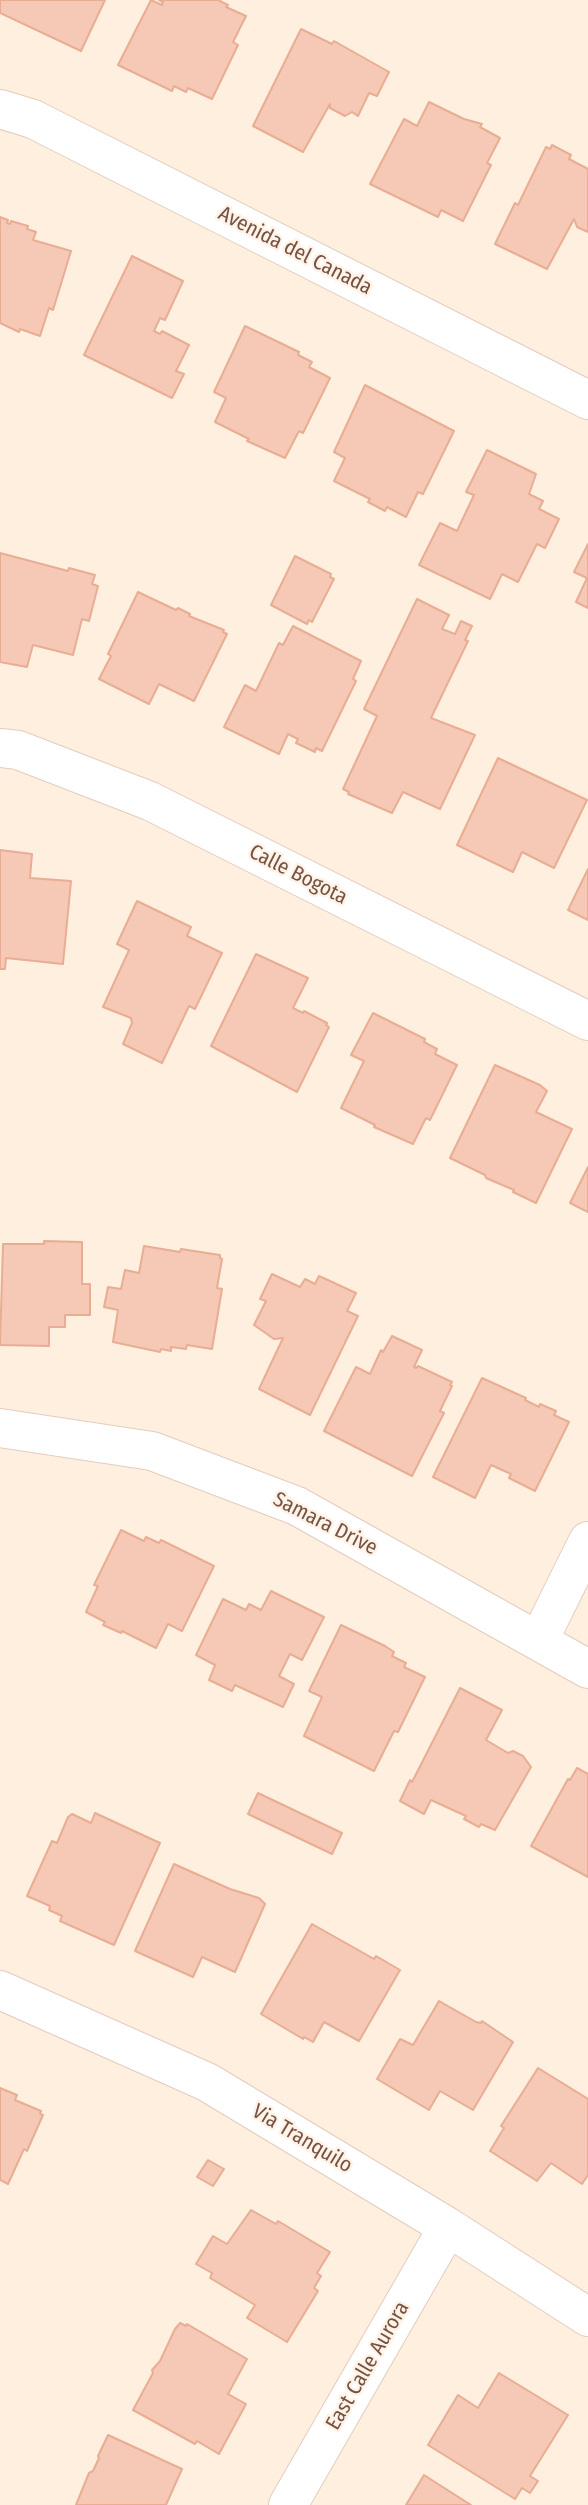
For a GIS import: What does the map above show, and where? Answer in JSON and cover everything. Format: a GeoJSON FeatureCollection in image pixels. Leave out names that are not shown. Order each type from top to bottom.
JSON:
{"type":"FeatureCollection","features":[{"type":"Feature","properties":{"kind":"street","name":"Avenida del Canada"},"geometry":{"type":"LineString","coordinates":[[0,109],[33,119],[588,400]]}},
{"type":"Feature","properties":{"kind":"street","name":"Calle Bogota"},"geometry":{"type":"LineString","coordinates":[[0,748],[18,750],[150,801],[588,1021]]}},
{"type":"Feature","properties":{"kind":"street","name":"Samara Drive"},"geometry":{"type":"LineString","coordinates":[[0,1428],[152,1451],[297,1506],[588,1669]]}},
{"type":"Feature","properties":{"kind":"street"},"geometry":{"type":"LineString","coordinates":[[539,1640],[588,1541]]}},
{"type":"Feature","properties":{"kind":"street","name":"Via Tranquilo"},"geometry":{"type":"LineString","coordinates":[[0,1990],[207,2082],[448,2227],[588,2317]]}},
{"type":"Feature","properties":{"kind":"street","name":"East Calle Aurora"},"geometry":{"type":"LineString","coordinates":[[288,2505],[448,2227]]}},
{"type":"Feature","properties":{"kind":"building"},"geometry":{"type":"Polygon","coordinates":[[[0,0],[105,0],[81,51],[0,13],[0,0]]]}},
{"type":"Feature","properties":{"kind":"building"},"geometry":{"type":"Polygon","coordinates":[[[151,0],[162,5],[163,2],[159,0],[218,0],[228,5],[226,7],[246,16],[233,42],[238,45],[212,99],[188,88],[186,92],[174,86],[172,91],[118,65],[151,0]]]}},
{"type":"Feature","properties":{"kind":"building"},"geometry":{"type":"Polygon","coordinates":[[[301,29],[332,44],[334,41],[389,72],[377,96],[369,93],[358,116],[352,112],[345,116],[330,108],[330,104],[303,152],[253,126],[301,29]]]}},
{"type":"Feature","properties":{"kind":"building"},"geometry":{"type":"Polygon","coordinates":[[[429,102],[464,119],[482,124],[480,127],[500,138],[487,163],[491,165],[463,221],[441,210],[438,217],[370,184],[404,119],[417,126],[429,102]]]}},
{"type":"Feature","properties":{"kind":"building"},"geometry":{"type":"Polygon","coordinates":[[[552,145],[571,155],[569,159],[588,169],[588,232],[577,227],[574,219],[547,269],[495,244],[515,203],[518,205],[546,147],[550,149],[552,145]]]}},
{"type":"Feature","properties":{"kind":"building"},"geometry":{"type":"Polygon","coordinates":[[[0,217],[8,220],[7,223],[10,224],[11,221],[28,226],[27,229],[36,232],[33,240],[71,251],[53,310],[49,308],[40,336],[20,329],[19,332],[0,323],[0,217]]]}},
{"type":"Feature","properties":{"kind":"building"},"geometry":{"type":"Polygon","coordinates":[[[132,256],[183,281],[165,320],[160,318],[154,331],[160,334],[162,331],[189,345],[176,371],[184,374],[172,398],[84,355],[132,256]]]}},
{"type":"Feature","properties":{"kind":"building"},"geometry":{"type":"Polygon","coordinates":[[[245,326],[299,352],[298,355],[312,362],[309,367],[330,378],[303,433],[299,431],[285,458],[247,441],[249,439],[215,422],[226,398],[214,392],[245,326]]]}},
{"type":"Feature","properties":{"kind":"building"},"geometry":{"type":"Polygon","coordinates":[[[365,385],[454,431],[423,494],[418,492],[406,517],[387,507],[385,511],[368,502],[370,499],[334,481],[345,458],[334,452],[365,385]]]}},
{"type":"Feature","properties":{"kind":"building"},"geometry":{"type":"Polygon","coordinates":[[[487,450],[536,474],[529,494],[543,501],[539,509],[559,519],[545,548],[537,544],[518,582],[502,574],[490,599],[419,565],[440,523],[457,531],[474,495],[466,492],[487,450]]]}},
{"type":"Feature","properties":{"kind":"building"},"geometry":{"type":"Polygon","coordinates":[[[588,544],[588,608],[576,602],[587,578],[574,572],[588,544]]]}},
{"type":"Feature","properties":{"kind":"building"},"geometry":{"type":"Polygon","coordinates":[[[0,553],[68,571],[69,568],[95,575],[92,584],[98,586],[89,621],[82,619],[73,655],[33,645],[27,667],[0,662],[0,553]]]}},
{"type":"Feature","properties":{"kind":"building"},"geometry":{"type":"Polygon","coordinates":[[[295,556],[331,574],[330,577],[334,579],[312,622],[309,620],[307,624],[271,605],[295,556]]]}},
{"type":"Feature","properties":{"kind":"building"},"geometry":{"type":"Polygon","coordinates":[[[138,592],[176,610],[178,608],[190,614],[189,616],[224,630],[227,634],[194,701],[159,684],[149,704],[99,679],[138,592]]]}},
{"type":"Feature","properties":{"kind":"building"},"geometry":{"type":"Polygon","coordinates":[[[417,599],[449,615],[442,629],[455,634],[461,621],[472,626],[465,640],[468,641],[431,718],[475,735],[440,809],[403,792],[392,813],[348,794],[349,792],[343,789],[377,716],[364,709],[417,599]]]}},
{"type":"Feature","properties":{"kind":"building"},"geometry":{"type":"Polygon","coordinates":[[[293,626],[361,661],[353,679],[356,681],[322,751],[316,748],[315,752],[296,743],[298,739],[288,734],[279,754],[224,727],[245,685],[256,691],[279,643],[283,645],[293,626]]]}},
{"type":"Feature","properties":{"kind":"building"},"geometry":{"type":"Polygon","coordinates":[[[498,758],[587,800],[554,868],[522,852],[513,872],[457,845],[498,758]]]}},
{"type":"Feature","properties":{"kind":"building"},"geometry":{"type":"Polygon","coordinates":[[[0,850],[32,854],[30,878],[71,881],[63,964],[6,958],[5,969],[0,969],[0,850]]]}},
{"type":"Feature","properties":{"kind":"building"},"geometry":{"type":"Polygon","coordinates":[[[588,869],[588,920],[568,910],[588,869]]]}},
{"type":"Feature","properties":{"kind":"building"},"geometry":{"type":"Polygon","coordinates":[[[137,901],[191,927],[187,936],[222,953],[195,1009],[189,1006],[162,1063],[123,1044],[132,1023],[131,1018],[103,1007],[129,950],[117,944],[137,901]]]}},
{"type":"Feature","properties":{"kind":"building"},"geometry":{"type":"Polygon","coordinates":[[[256,954],[308,978],[293,1008],[327,1023],[329,1027],[297,1092],[211,1046],[256,954]]]}},
{"type":"Feature","properties":{"kind":"building"},"geometry":{"type":"Polygon","coordinates":[[[373,1013],[425,1039],[424,1042],[437,1049],[435,1054],[457,1065],[430,1120],[426,1118],[413,1144],[374,1127],[375,1125],[341,1108],[364,1061],[351,1055],[373,1013]]]}},
{"type":"Feature","properties":{"kind":"building"},"geometry":{"type":"Polygon","coordinates":[[[495,1065],[540,1085],[547,1091],[536,1112],[572,1129],[536,1203],[450,1158],[495,1065]]]}},
{"type":"Feature","properties":{"kind":"building"},"geometry":{"type":"Polygon","coordinates":[[[588,1167],[588,1212],[570,1203],[588,1167]]]}},
{"type":"Feature","properties":{"kind":"building"},"geometry":{"type":"Polygon","coordinates":[[[44,1241],[82,1242],[82,1284],[90,1284],[90,1315],[65,1315],[65,1327],[49,1327],[49,1346],[0,1345],[3,1244],[44,1244],[44,1241]]]}},
{"type":"Feature","properties":{"kind":"building"},"geometry":{"type":"Polygon","coordinates":[[[144,1246],[220,1255],[222,1259],[217,1288],[222,1289],[212,1349],[187,1345],[186,1349],[171,1347],[171,1351],[161,1349],[160,1352],[113,1342],[118,1310],[104,1307],[108,1287],[121,1289],[125,1270],[139,1273],[144,1246]]]}},
{"type":"Feature","properties":{"kind":"building"},"geometry":{"type":"Polygon","coordinates":[[[272,1274],[300,1287],[305,1279],[315,1284],[319,1276],[356,1293],[347,1311],[358,1316],[310,1415],[259,1389],[283,1338],[274,1339],[254,1325],[266,1301],[260,1299],[272,1274]]]}},
{"type":"Feature","properties":{"kind":"building"},"geometry":{"type":"Polygon","coordinates":[[[392,1336],[422,1350],[414,1367],[418,1366],[452,1382],[440,1411],[444,1413],[412,1476],[324,1431],[356,1367],[370,1374],[381,1350],[383,1352],[392,1336]]]}},
{"type":"Feature","properties":{"kind":"building"},"geometry":{"type":"Polygon","coordinates":[[[482,1378],[526,1398],[525,1400],[539,1407],[540,1404],[556,1411],[554,1415],[569,1422],[535,1491],[509,1478],[511,1474],[491,1465],[475,1498],[433,1477],[482,1378]]]}},
{"type":"Feature","properties":{"kind":"building"},"geometry":{"type":"Polygon","coordinates":[[[121,1530],[144,1541],[146,1537],[159,1543],[161,1540],[214,1566],[182,1631],[168,1624],[156,1648],[103,1625],[105,1622],[86,1612],[98,1586],[94,1585],[121,1530]]]}},
{"type":"Feature","properties":{"kind":"building"},"geometry":{"type":"Polygon","coordinates":[[[271,1591],[324,1617],[302,1660],[290,1654],[279,1676],[294,1684],[283,1707],[235,1685],[232,1691],[209,1680],[215,1665],[196,1655],[223,1599],[246,1610],[249,1604],[261,1610],[271,1591]]]}},
{"type":"Feature","properties":{"kind":"building"},"geometry":{"type":"Polygon","coordinates":[[[341,1625],[385,1646],[394,1652],[392,1656],[406,1663],[404,1667],[425,1677],[398,1732],[394,1731],[374,1771],[304,1736],[322,1697],[309,1691],[341,1625]]]}},
{"type":"Feature","properties":{"kind":"building"},"geometry":{"type":"Polygon","coordinates":[[[460,1688],[502,1710],[486,1740],[508,1753],[513,1751],[523,1756],[531,1767],[495,1830],[481,1824],[479,1827],[464,1819],[466,1816],[431,1800],[424,1814],[400,1801],[460,1688]]]}},
{"type":"Feature","properties":{"kind":"building"},"geometry":{"type":"Polygon","coordinates":[[[577,1768],[588,1774],[588,1877],[531,1846],[568,1779],[570,1780],[577,1768]]]}},
{"type":"Feature","properties":{"kind":"building"},"geometry":{"type":"Polygon","coordinates":[[[258,1793],[342,1833],[332,1854],[248,1814],[258,1793]]]}},
{"type":"Feature","properties":{"kind":"building"},"geometry":{"type":"Polygon","coordinates":[[[95,1813],[160,1843],[114,1945],[60,1921],[62,1916],[49,1910],[50,1906],[27,1896],[52,1841],[57,1843],[68,1817],[72,1814],[91,1823],[95,1813]]]}},
{"type":"Feature","properties":{"kind":"building"},"geometry":{"type":"Polygon","coordinates":[[[174,1864],[230,1889],[259,1898],[265,1904],[235,1972],[202,1957],[193,1977],[135,1951],[174,1864]]]}},
{"type":"Feature","properties":{"kind":"building"},"geometry":{"type":"Polygon","coordinates":[[[312,1924],[374,1959],[376,1956],[400,1970],[359,2041],[324,2022],[313,2042],[261,2014],[312,1924]]]}},
{"type":"Feature","properties":{"kind":"building"},"geometry":{"type":"Polygon","coordinates":[[[439,2001],[476,2022],[482,2021],[513,2042],[473,2110],[440,2091],[429,2110],[377,2079],[400,2039],[413,2045],[439,2001]]]}},
{"type":"Feature","properties":{"kind":"building"},"geometry":{"type":"Polygon","coordinates":[[[538,2068],[588,2099],[588,2175],[582,2184],[551,2163],[537,2181],[490,2151],[504,2128],[501,2126],[538,2068]]]}},
{"type":"Feature","properties":{"kind":"building"},"geometry":{"type":"Polygon","coordinates":[[[0,2088],[17,2095],[15,2100],[41,2111],[40,2114],[43,2115],[8,2184],[0,2180],[0,2088]]]}},
{"type":"Feature","properties":{"kind":"building"},"geometry":{"type":"Polygon","coordinates":[[[208,2160],[224,2169],[213,2186],[197,2177],[208,2160]]]}},
{"type":"Feature","properties":{"kind":"building"},"geometry":{"type":"Polygon","coordinates":[[[251,2210],[276,2224],[278,2221],[330,2252],[317,2273],[321,2276],[314,2288],[318,2291],[287,2342],[247,2318],[255,2305],[210,2278],[212,2273],[196,2264],[213,2236],[227,2244],[251,2210]]]}},
{"type":"Feature","properties":{"kind":"building"},"geometry":{"type":"Polygon","coordinates":[[[180,2323],[186,2326],[187,2324],[247,2359],[228,2394],[246,2404],[219,2454],[133,2410],[153,2373],[152,2370],[160,2361],[180,2323]]]}},
{"type":"Feature","properties":{"kind":"building"},"geometry":{"type":"Polygon","coordinates":[[[499,2373],[568,2415],[530,2476],[538,2481],[530,2493],[522,2488],[515,2499],[428,2445],[458,2395],[478,2408],[499,2373]]]}},
{"type":"Feature","properties":{"kind":"building"},"geometry":{"type":"Polygon","coordinates":[[[108,2435],[182,2469],[166,2505],[76,2505],[108,2435]]]}},
{"type":"Feature","properties":{"kind":"building"},"geometry":{"type":"Polygon","coordinates":[[[424,2475],[471,2505],[406,2505],[424,2475]]]}}]}
